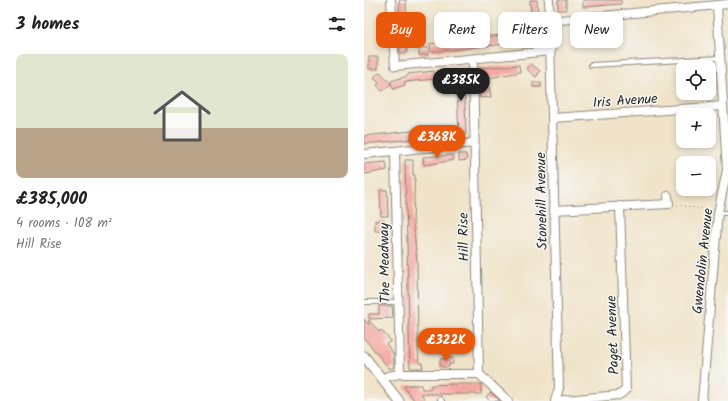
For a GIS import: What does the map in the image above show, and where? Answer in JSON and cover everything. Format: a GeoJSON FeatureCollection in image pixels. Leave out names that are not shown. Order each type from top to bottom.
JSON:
{"type":"FeatureCollection","features":[{"type":"Feature","properties":{"kind":"street"},"geometry":{"type":"LineString","coordinates":[[391,0],[395,66],[473,60],[551,51]]}},
{"type":"Feature","properties":{"kind":"street","name":"Stonehill Avenue"},"geometry":{"type":"LineString","coordinates":[[549,0],[550,12]]}},
{"type":"Feature","properties":{"kind":"street"},"geometry":{"type":"LineString","coordinates":[[562,20],[706,3],[717,5],[728,4]]}},
{"type":"Feature","properties":{"kind":"street","name":"Gwendolin Avenue"},"geometry":{"type":"LineString","coordinates":[[702,401],[718,212],[727,170],[717,5]]}},
{"type":"Feature","properties":{"kind":"street","name":"Stonehill Avenue"},"geometry":{"type":"LineString","coordinates":[[551,48],[559,388],[555,401]]}},
{"type":"Feature","properties":{"kind":"street","name":"Hill Rise"},"geometry":{"type":"LineString","coordinates":[[473,60],[479,374]]}},
{"type":"Feature","properties":{"kind":"street","name":"Iris Avenue"},"geometry":{"type":"LineString","coordinates":[[553,118],[724,106]]}},
{"type":"Feature","properties":{"kind":"street"},"geometry":{"type":"LineString","coordinates":[[364,154],[474,142]]}},
{"type":"Feature","properties":{"kind":"street","name":"The Meadway"},"geometry":{"type":"LineString","coordinates":[[395,151],[400,374]]}},
{"type":"Feature","properties":{"kind":"street"},"geometry":{"type":"LineString","coordinates":[[554,210],[620,206],[669,200]]}},
{"type":"Feature","properties":{"kind":"street","name":"Paget Avenue"},"geometry":{"type":"LineString","coordinates":[[555,401],[619,395],[626,390],[620,206]]}},
{"type":"Feature","properties":{"kind":"street"},"geometry":{"type":"LineString","coordinates":[[364,356],[399,401]]}},
{"type":"Feature","properties":{"kind":"street"},"geometry":{"type":"LineString","coordinates":[[382,379],[400,374],[479,374],[508,401]]}},
{"type":"Feature","properties":{"kind":"lane"},"geometry":{"type":"LineString","coordinates":[[591,65],[721,58]]}},
{"type":"Feature","properties":{"kind":"lane"},"geometry":{"type":"LineString","coordinates":[[718,212],[728,213]]}},
{"type":"Feature","properties":{"kind":"lane"},"geometry":{"type":"LineString","coordinates":[[365,302],[398,302]]}},
{"type":"Feature","properties":{"kind":"path"},"geometry":{"type":"LineString","coordinates":[[669,200],[718,212]]}},
{"type":"Feature","properties":{"kind":"building"},"geometry":{"type":"Polygon","coordinates":[[[399,0],[406,0],[406,12],[399,12],[399,0]]]}},
{"type":"Feature","properties":{"kind":"building"},"geometry":{"type":"Polygon","coordinates":[[[530,0],[537,0],[538,12],[531,12],[530,0]]]}},
{"type":"Feature","properties":{"kind":"building"},"geometry":{"type":"Polygon","coordinates":[[[558,0],[566,0],[566,10],[558,10],[558,0]]]}},
{"type":"Feature","properties":{"kind":"building"},"geometry":{"type":"Polygon","coordinates":[[[583,0],[621,0],[621,4],[583,7],[583,0]]]}},
{"type":"Feature","properties":{"kind":"building"},"geometry":{"type":"Polygon","coordinates":[[[490,36],[498,36],[498,45],[490,46],[490,36]]]}},
{"type":"Feature","properties":{"kind":"building"},"geometry":{"type":"Polygon","coordinates":[[[434,43],[434,48],[469,48],[431,52],[430,44],[434,43]]]}},
{"type":"Feature","properties":{"kind":"building"},"geometry":{"type":"Polygon","coordinates":[[[400,48],[407,48],[407,53],[400,53],[400,48]]]}},
{"type":"Feature","properties":{"kind":"building"},"geometry":{"type":"Polygon","coordinates":[[[419,48],[428,48],[428,55],[419,55],[419,48]]]}},
{"type":"Feature","properties":{"kind":"building"},"geometry":{"type":"Polygon","coordinates":[[[369,57],[378,57],[378,69],[369,69],[369,57]]]}},
{"type":"Feature","properties":{"kind":"building"},"geometry":{"type":"Polygon","coordinates":[[[531,64],[540,71],[536,77],[527,69],[531,64]]]}},
{"type":"Feature","properties":{"kind":"building"},"geometry":{"type":"Polygon","coordinates":[[[519,65],[520,72],[488,78],[491,97],[480,98],[479,68],[519,65]]]}},
{"type":"Feature","properties":{"kind":"building"},"geometry":{"type":"Polygon","coordinates":[[[434,71],[435,79],[404,82],[405,85],[393,89],[391,81],[408,76],[408,74],[434,71]]]}},
{"type":"Feature","properties":{"kind":"building"},"geometry":{"type":"Polygon","coordinates":[[[456,71],[464,71],[466,134],[459,134],[456,71]]]}},
{"type":"Feature","properties":{"kind":"building"},"geometry":{"type":"Polygon","coordinates":[[[380,72],[391,84],[382,91],[377,85],[380,83],[374,77],[380,72]]]}},
{"type":"Feature","properties":{"kind":"building"},"geometry":{"type":"Polygon","coordinates":[[[533,82],[541,82],[541,87],[533,87],[533,82]]]}},
{"type":"Feature","properties":{"kind":"building"},"geometry":{"type":"Polygon","coordinates":[[[450,127],[451,135],[364,144],[364,136],[450,127]]]}},
{"type":"Feature","properties":{"kind":"building"},"geometry":{"type":"Polygon","coordinates":[[[459,154],[466,154],[467,160],[459,161],[459,154]]]}},
{"type":"Feature","properties":{"kind":"building"},"geometry":{"type":"Polygon","coordinates":[[[453,155],[454,160],[424,165],[423,157],[453,155]]]}},
{"type":"Feature","properties":{"kind":"building"},"geometry":{"type":"Polygon","coordinates":[[[405,160],[413,160],[413,175],[415,175],[413,221],[417,261],[418,350],[419,363],[422,363],[423,368],[410,368],[405,160]]]}},
{"type":"Feature","properties":{"kind":"building"},"geometry":{"type":"Polygon","coordinates":[[[386,162],[387,170],[365,174],[364,164],[386,162]]]}},
{"type":"Feature","properties":{"kind":"building"},"geometry":{"type":"Polygon","coordinates":[[[380,190],[387,190],[388,216],[381,216],[380,190]]]}},
{"type":"Feature","properties":{"kind":"building"},"geometry":{"type":"Polygon","coordinates":[[[384,220],[385,231],[375,231],[375,221],[384,220]]]}},
{"type":"Feature","properties":{"kind":"building"},"geometry":{"type":"Polygon","coordinates":[[[379,306],[392,306],[393,318],[369,319],[369,314],[379,314],[379,306]]]}},
{"type":"Feature","properties":{"kind":"building"},"geometry":{"type":"Polygon","coordinates":[[[364,319],[369,325],[369,320],[379,332],[381,330],[391,341],[386,344],[393,353],[394,366],[392,369],[388,367],[364,338],[364,319]]]}},
{"type":"Feature","properties":{"kind":"building"},"geometry":{"type":"Polygon","coordinates":[[[453,358],[453,364],[449,364],[449,367],[440,367],[440,359],[453,358]]]}},
{"type":"Feature","properties":{"kind":"building"},"geometry":{"type":"Polygon","coordinates":[[[481,384],[481,394],[421,394],[426,401],[415,401],[404,387],[407,385],[421,385],[422,389],[431,389],[431,385],[481,384]]]}},
{"type":"Feature","properties":{"kind":"building"},"geometry":{"type":"Polygon","coordinates":[[[491,392],[500,401],[490,401],[486,397],[491,392]]]}}]}
